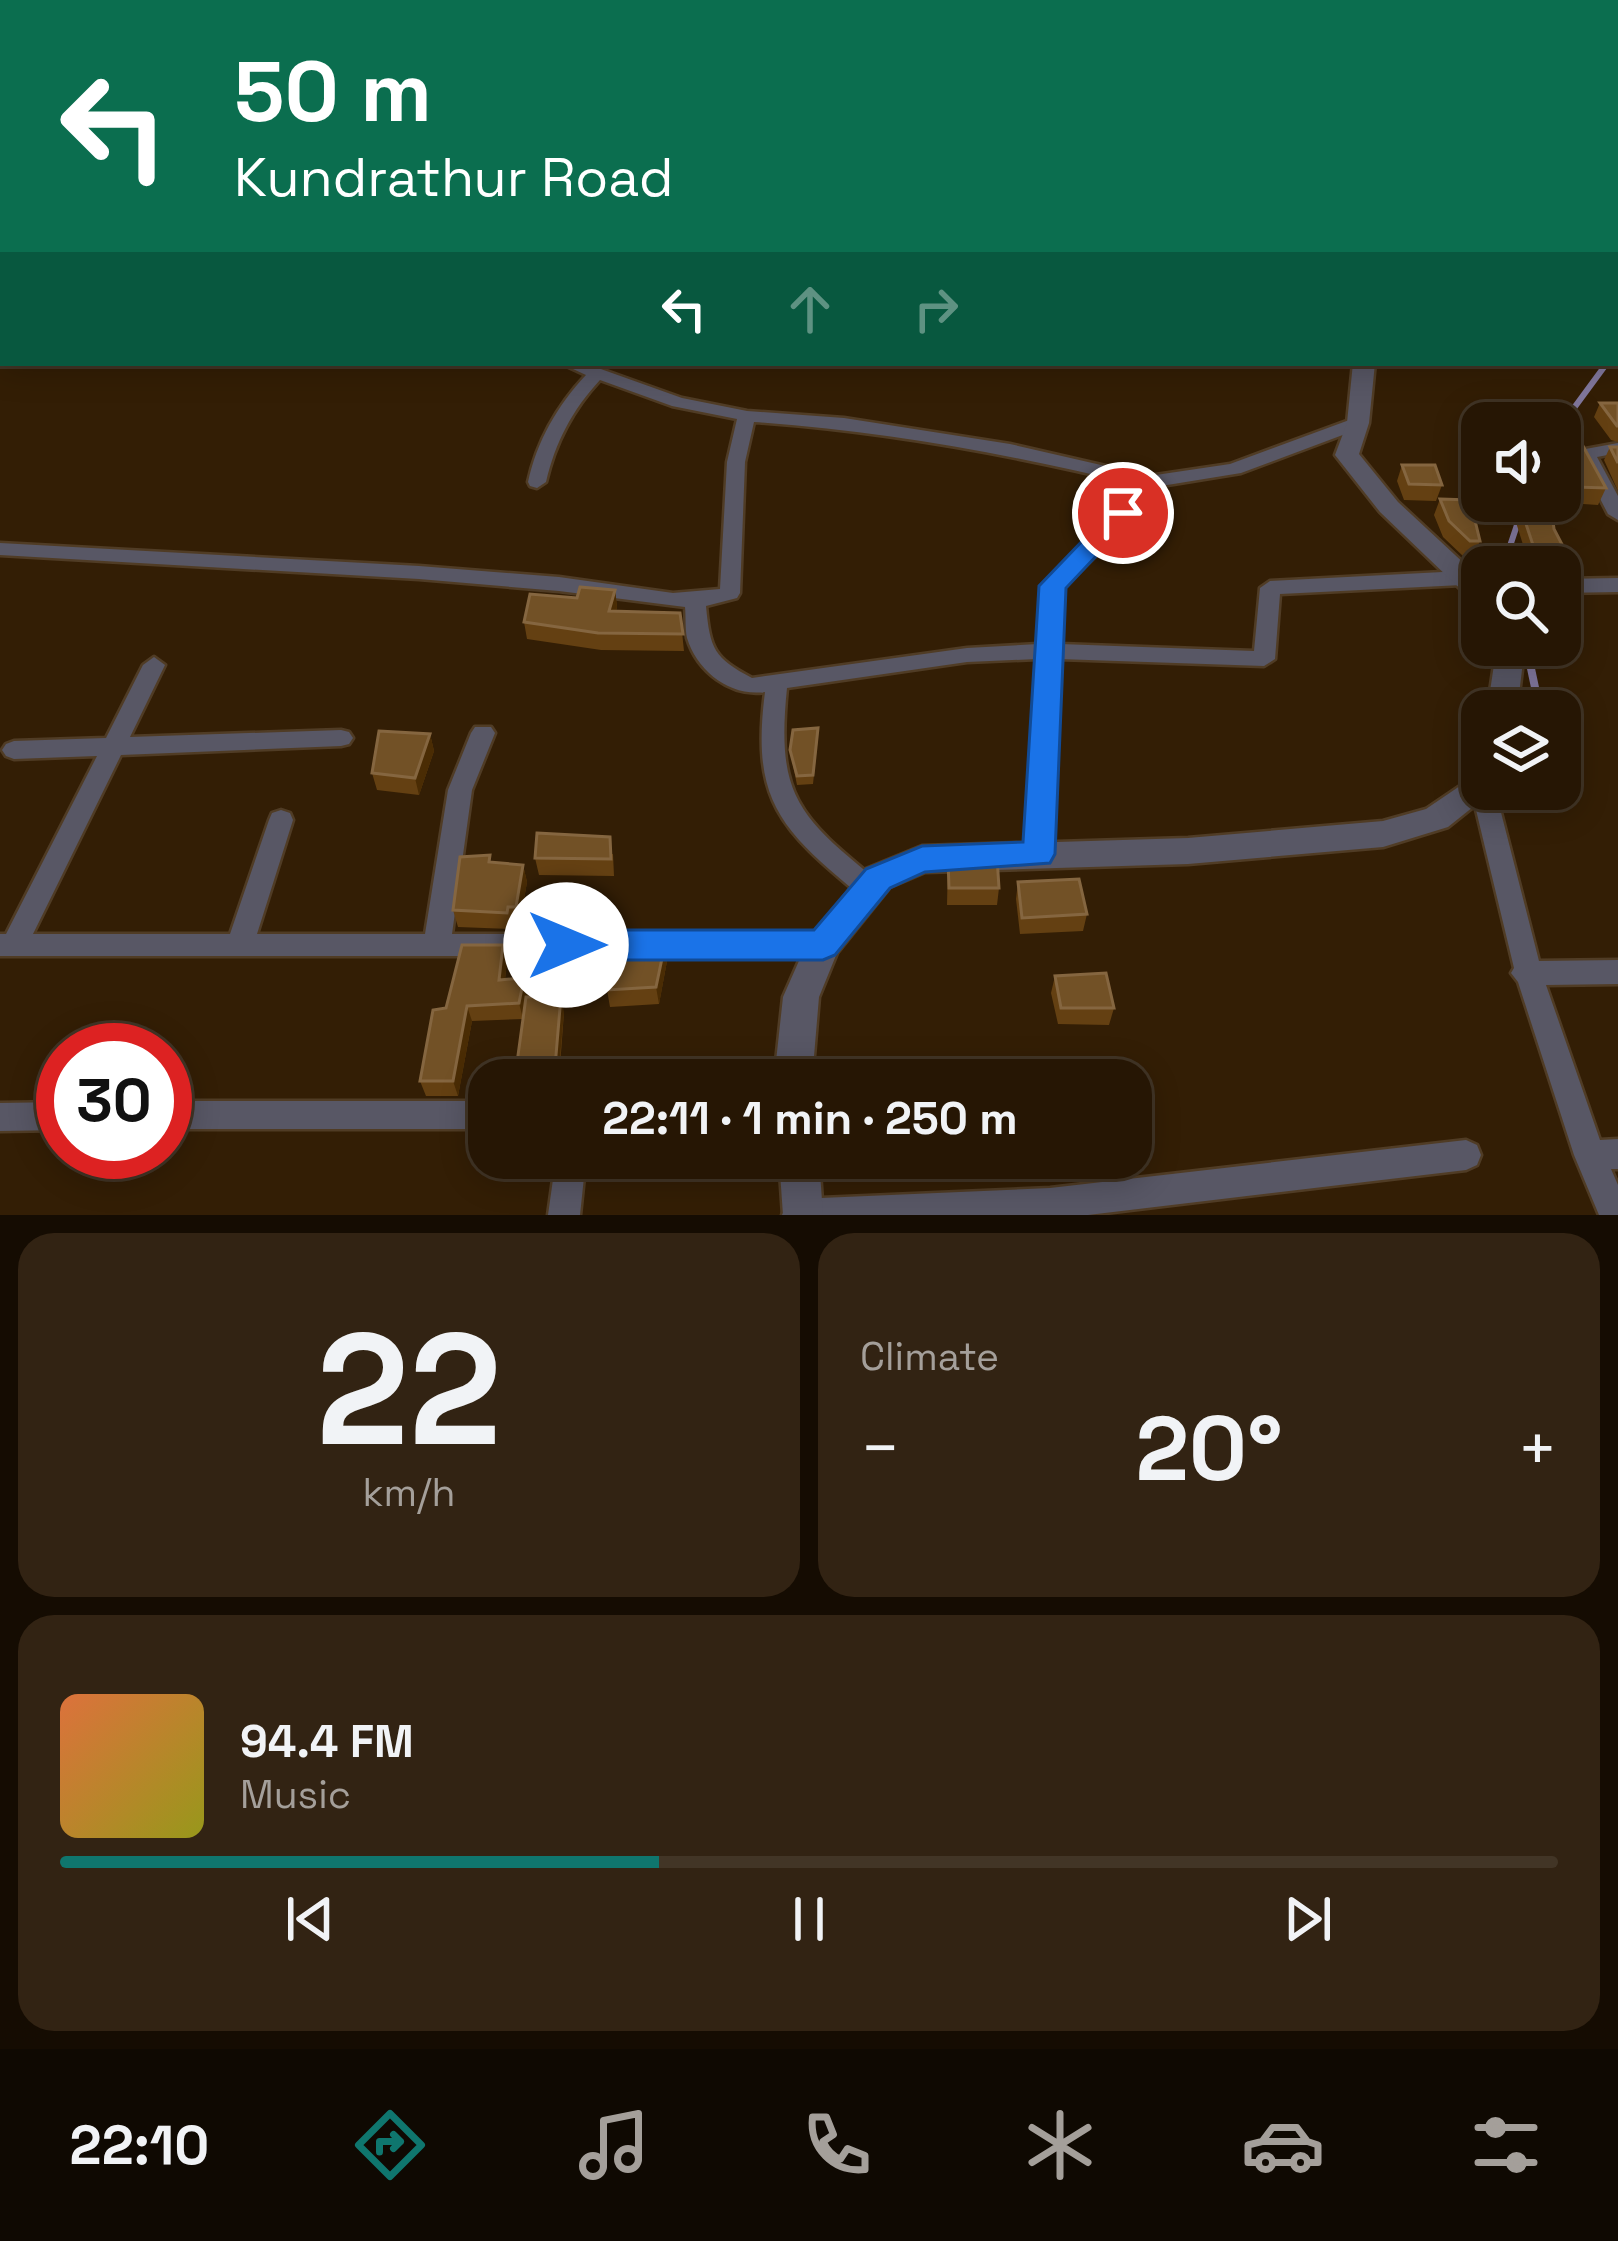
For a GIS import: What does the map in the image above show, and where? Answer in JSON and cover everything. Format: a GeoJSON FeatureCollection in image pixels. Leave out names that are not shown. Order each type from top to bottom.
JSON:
{"type":"FeatureCollection","features":[{"type":"Feature","properties":{"kind":"street"},"geometry":{"type":"LineString","coordinates":[[576,366],[679,402],[747,416],[844,423],[1010,449],[1149,482],[1234,469],[1358,423]]}},
{"type":"Feature","properties":{"kind":"street"},"geometry":{"type":"LineString","coordinates":[[1364,366],[1358,423],[1347,455],[1461,571]]}},
{"type":"Feature","properties":{"kind":"street"},"geometry":{"type":"LineString","coordinates":[[537,482],[554,432],[574,396],[596,374]]}},
{"type":"Feature","properties":{"kind":"street"},"geometry":{"type":"LineString","coordinates":[[0,549],[366,566],[629,591],[695,603],[716,601],[730,593],[736,561],[733,456],[747,416]]}},
{"type":"Feature","properties":{"kind":"street"},"geometry":{"type":"LineString","coordinates":[[1618,448],[1586,454],[1618,514]]}},
{"type":"Feature","properties":{"kind":"street"},"geometry":{"type":"LineString","coordinates":[[1038,854],[1052,586],[1097,544],[1149,482]]}},
{"type":"Feature","properties":{"kind":"street"},"geometry":{"type":"LineString","coordinates":[[695,603],[698,638],[713,667],[749,686],[967,655],[1048,650],[1264,659],[1270,588],[1461,585]]}},
{"type":"Feature","properties":{"kind":"street"},"geometry":{"type":"LineString","coordinates":[[1581,586],[1618,585]]}},
{"type":"Feature","properties":{"kind":"street"},"geometry":{"type":"LineString","coordinates":[[154,665],[7,945],[823,945]]}},
{"type":"Feature","properties":{"kind":"street"},"geometry":{"type":"LineString","coordinates":[[777,682],[772,760],[775,789],[784,811],[870,889]]}},
{"type":"Feature","properties":{"kind":"street"},"geometry":{"type":"LineString","coordinates":[[437,945],[460,790],[483,734]]}},
{"type":"Feature","properties":{"kind":"street"},"geometry":{"type":"LineString","coordinates":[[14,750],[341,738]]}},
{"type":"Feature","properties":{"kind":"street"},"geometry":{"type":"LineString","coordinates":[[796,1059],[801,997],[823,945],[878,878],[922,859],[1209,849],[1383,834],[1437,818],[1461,800]]}},
{"type":"Feature","properties":{"kind":"street"},"geometry":{"type":"LineString","coordinates":[[1488,810],[1525,973],[1604,1155],[1616,1215]]}},
{"type":"Feature","properties":{"kind":"street"},"geometry":{"type":"LineString","coordinates":[[240,945],[281,820]]}},
{"type":"Feature","properties":{"kind":"street"},"geometry":{"type":"LineString","coordinates":[[1525,973],[1618,972]]}},
{"type":"Feature","properties":{"kind":"street"},"geometry":{"type":"LineString","coordinates":[[192,1115],[468,1115]]}},
{"type":"Feature","properties":{"kind":"street"},"geometry":{"type":"LineString","coordinates":[[0,1117],[36,1116]]}},
{"type":"Feature","properties":{"kind":"street"},"geometry":{"type":"LineString","coordinates":[[800,1179],[802,1215],[1051,1204],[1466,1155]]}},
{"type":"Feature","properties":{"kind":"street"},"geometry":{"type":"LineString","coordinates":[[564,1215],[568,1179]]}},
{"type":"Feature","properties":{"kind":"building"},"geometry":{"type":"Polygon","coordinates":[[[1600,403],[1618,403],[1618,426],[1617,426],[1600,403]]]}},
{"type":"Feature","properties":{"kind":"building"},"geometry":{"type":"Polygon","coordinates":[[[1581,446],[1583,446],[1606,488],[1581,487],[1581,446]]]}},
{"type":"Feature","properties":{"kind":"building"},"geometry":{"type":"Polygon","coordinates":[[[1402,465],[1435,465],[1442,485],[1409,484],[1402,465]]]}},
{"type":"Feature","properties":{"kind":"building"},"geometry":{"type":"Polygon","coordinates":[[[1440,499],[1461,500],[1461,522],[1475,522],[1480,541],[1470,541],[1449,521],[1440,499]]]}},
{"type":"Feature","properties":{"kind":"building"},"geometry":{"type":"Polygon","coordinates":[[[1525,522],[1553,522],[1563,546],[1533,546],[1525,522]]]}},
{"type":"Feature","properties":{"kind":"building"},"geometry":{"type":"Polygon","coordinates":[[[580,587],[615,590],[609,611],[680,613],[683,634],[598,633],[524,622],[530,594],[577,598],[580,587]]]}},
{"type":"Feature","properties":{"kind":"building"},"geometry":{"type":"Polygon","coordinates":[[[818,728],[813,775],[797,776],[790,750],[793,730],[818,728]]]}},
{"type":"Feature","properties":{"kind":"building"},"geometry":{"type":"Polygon","coordinates":[[[379,731],[430,734],[415,778],[372,773],[379,731]]]}},
{"type":"Feature","properties":{"kind":"building"},"geometry":{"type":"Polygon","coordinates":[[[537,833],[610,837],[611,859],[535,858],[537,833]]]}},
{"type":"Feature","properties":{"kind":"building"},"geometry":{"type":"Polygon","coordinates":[[[490,855],[489,862],[523,865],[516,907],[508,907],[507,913],[453,910],[460,857],[490,855]]]}},
{"type":"Feature","properties":{"kind":"building"},"geometry":{"type":"Polygon","coordinates":[[[997,857],[999,888],[949,888],[948,859],[997,857]]]}},
{"type":"Feature","properties":{"kind":"building"},"geometry":{"type":"Polygon","coordinates":[[[1079,879],[1087,914],[1022,918],[1018,882],[1079,879]]]}},
{"type":"Feature","properties":{"kind":"building"},"geometry":{"type":"Polygon","coordinates":[[[665,944],[656,987],[607,990],[613,945],[665,944]]]}},
{"type":"Feature","properties":{"kind":"building"},"geometry":{"type":"Polygon","coordinates":[[[462,945],[503,945],[499,980],[524,978],[519,1003],[467,1006],[453,1081],[420,1081],[433,1010],[446,1008],[462,945]]]}},
{"type":"Feature","properties":{"kind":"building"},"geometry":{"type":"Polygon","coordinates":[[[1106,973],[1114,1008],[1061,1008],[1055,976],[1106,973]]]}},
{"type":"Feature","properties":{"kind":"building"},"geometry":{"type":"Polygon","coordinates":[[[561,996],[556,1059],[518,1059],[526,997],[561,996]]]}},
{"type":"Feature","properties":{"kind":"waterway"},"geometry":{"type":"LineString","coordinates":[[1578,402],[1605,366]]}},
{"type":"Feature","properties":{"kind":"waterway"},"geometry":{"type":"LineString","coordinates":[[1510,546],[1518,522]]}},
{"type":"Feature","properties":{"kind":"waterway"},"geometry":{"type":"LineString","coordinates":[[1530,666],[1536,690]]}},
{"type":"Feature","properties":{"kind":"route"},"geometry":{"type":"LineString","coordinates":[[566,945],[823,945],[878,878],[922,859],[1038,854],[1052,586],[1123,513]]}}]}
